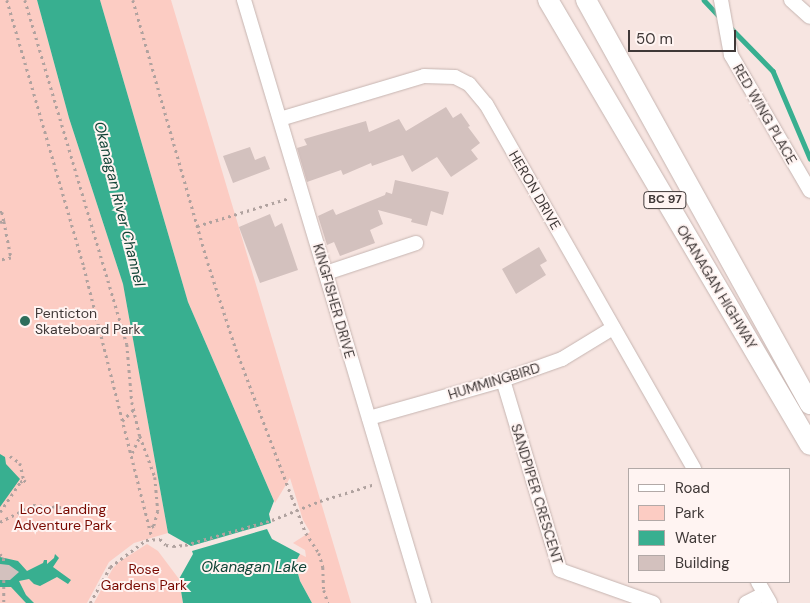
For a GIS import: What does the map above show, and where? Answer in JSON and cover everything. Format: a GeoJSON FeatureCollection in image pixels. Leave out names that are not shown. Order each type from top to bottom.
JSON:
{"type":"FeatureCollection","features":[{"type":"Feature","properties":{"kind":"highway","name":"OKANAGAN HIGHWAY"},"geometry":{"type":"LineString","coordinates":[[548,0],[810,446]]}},
{"type":"Feature","properties":{"kind":"highway","name":"OKANAGAN HIGHWAY"},"geometry":{"type":"LineString","coordinates":[[586,0],[810,404]]}},
{"type":"Feature","properties":{"kind":"street","name":"KINGFISHER DRIVE"},"geometry":{"type":"LineString","coordinates":[[244,0],[424,603]]}},
{"type":"Feature","properties":{"kind":"street"},"geometry":{"type":"LineString","coordinates":[[791,0],[810,17]]}},
{"type":"Feature","properties":{"kind":"street","name":"RED WING PLACE"},"geometry":{"type":"LineString","coordinates":[[725,2],[731,55],[810,191]]}},
{"type":"Feature","properties":{"kind":"street","name":"HERON DRIVE"},"geometry":{"type":"LineString","coordinates":[[280,119],[424,76],[455,77],[469,84],[486,104],[693,468]]}},
{"type":"Feature","properties":{"kind":"street"},"geometry":{"type":"LineString","coordinates":[[326,273],[416,243]]}},
{"type":"Feature","properties":{"kind":"street","name":"HUMMINGBIRD"},"geometry":{"type":"LineString","coordinates":[[369,418],[503,380],[562,359],[614,328]]}},
{"type":"Feature","properties":{"kind":"street","name":"SANDPIPER CRESCENT"},"geometry":{"type":"LineString","coordinates":[[503,380],[560,570],[653,603]]}},
{"type":"Feature","properties":{"kind":"street"},"geometry":{"type":"LineString","coordinates":[[746,603],[764,593]]}},
{"type":"Feature","properties":{"kind":"path"},"geometry":{"type":"LineString","coordinates":[[6,0],[84,268],[152,538]]}},
{"type":"Feature","properties":{"kind":"path"},"geometry":{"type":"LineString","coordinates":[[25,0],[127,344],[134,409],[140,436],[155,477],[158,511],[154,526],[150,529]]}},
{"type":"Feature","properties":{"kind":"path"},"geometry":{"type":"LineString","coordinates":[[133,0],[197,226],[236,348],[306,533],[319,553],[323,566],[324,590],[328,603]]}},
{"type":"Feature","properties":{"kind":"path"},"geometry":{"type":"LineString","coordinates":[[197,226],[303,194]]}},
{"type":"Feature","properties":{"kind":"path"},"geometry":{"type":"LineString","coordinates":[[0,212],[2,212],[11,258],[0,260]]}},
{"type":"Feature","properties":{"kind":"path"},"geometry":{"type":"LineString","coordinates":[[0,222],[4,221]]}},
{"type":"Feature","properties":{"kind":"path"},"geometry":{"type":"LineString","coordinates":[[122,420],[134,409]]}},
{"type":"Feature","properties":{"kind":"path"},"geometry":{"type":"LineString","coordinates":[[131,455],[140,436]]}},
{"type":"Feature","properties":{"kind":"path"},"geometry":{"type":"LineString","coordinates":[[10,456],[20,463],[24,480],[27,482]]}},
{"type":"Feature","properties":{"kind":"path"},"geometry":{"type":"LineString","coordinates":[[0,512],[24,480]]}},
{"type":"Feature","properties":{"kind":"path"},"geometry":{"type":"LineString","coordinates":[[90,603],[110,567],[140,544],[152,538],[160,539],[166,545],[186,545],[272,520],[388,480]]}},
{"type":"Feature","properties":{"kind":"path"},"geometry":{"type":"LineString","coordinates":[[0,522],[33,505],[86,509]]}},
{"type":"Feature","properties":{"kind":"path"},"geometry":{"type":"LineString","coordinates":[[0,554],[4,558],[3,564]]}},
{"type":"Feature","properties":{"kind":"path"},"geometry":{"type":"LineString","coordinates":[[4,580],[4,603]]}},
{"type":"Feature","properties":{"kind":"green space","name":"Loco Landing Adventure Park"},"geometry":{"type":"Polygon","coordinates":[[[0,0],[37,0],[69,118],[123,284],[168,533],[134,543],[109,562],[87,603],[0,603],[0,0]]]}},
{"type":"Feature","properties":{"kind":"green space"},"geometry":{"type":"Polygon","coordinates":[[[100,0],[171,0],[351,603],[312,603],[300,581],[295,562],[300,554],[306,557],[305,550],[293,543],[310,532],[303,520],[290,478],[275,503],[188,302],[100,0]]]}},
{"type":"Feature","properties":{"kind":"green space","name":"Rose Gardens Park"},"geometry":{"type":"Polygon","coordinates":[[[147,544],[158,551],[179,579],[183,603],[94,603],[113,568],[147,544]]]}},
{"type":"Feature","properties":{"kind":"water","name":"Okanagan River Channel"},"geometry":{"type":"Polygon","coordinates":[[[37,0],[100,0],[188,302],[274,501],[269,514],[271,523],[191,546],[168,533],[123,284],[69,118],[37,0]]]}},
{"type":"Feature","properties":{"kind":"water"},"geometry":{"type":"Polygon","coordinates":[[[0,454],[5,457],[6,464],[20,479],[0,507],[0,454]]]}},
{"type":"Feature","properties":{"kind":"water","name":"Okanagan Lake"},"geometry":{"type":"Polygon","coordinates":[[[267,529],[272,539],[300,554],[295,563],[300,581],[312,603],[183,603],[179,579],[193,554],[192,551],[267,529]]]}},
{"type":"Feature","properties":{"kind":"water"},"geometry":{"type":"Polygon","coordinates":[[[55,554],[59,558],[53,567],[71,580],[68,584],[57,577],[40,586],[34,584],[29,579],[19,581],[26,595],[34,603],[26,603],[11,587],[0,587],[0,557],[18,561],[27,571],[43,563],[44,560],[47,560],[47,564],[54,558],[55,554]]]}},
{"type":"Feature","properties":{"kind":"building"},"geometry":{"type":"Polygon","coordinates":[[[446,107],[453,118],[461,113],[470,126],[468,127],[480,143],[471,150],[478,159],[451,177],[437,157],[412,172],[403,155],[372,166],[371,163],[343,175],[341,170],[307,182],[297,148],[307,145],[304,139],[366,121],[369,132],[399,119],[406,131],[446,107]]]}},
{"type":"Feature","properties":{"kind":"building"},"geometry":{"type":"Polygon","coordinates":[[[250,147],[255,160],[265,156],[270,169],[233,183],[223,156],[250,147]]]}},
{"type":"Feature","properties":{"kind":"building"},"geometry":{"type":"Polygon","coordinates":[[[395,180],[449,192],[443,215],[431,211],[427,226],[411,222],[412,219],[378,210],[383,224],[370,230],[375,243],[340,256],[334,242],[327,245],[318,216],[333,209],[336,215],[385,195],[386,192],[392,194],[395,180]]]}},
{"type":"Feature","properties":{"kind":"building"},"geometry":{"type":"Polygon","coordinates":[[[270,214],[275,227],[282,223],[298,270],[260,283],[239,227],[270,214]]]}},
{"type":"Feature","properties":{"kind":"building"},"geometry":{"type":"Polygon","coordinates":[[[539,247],[547,261],[540,265],[546,275],[516,294],[502,269],[539,247]]]}},
{"type":"Feature","properties":{"kind":"building"},"geometry":{"type":"Polygon","coordinates":[[[0,564],[9,565],[19,572],[10,580],[0,580],[0,564]]]}},
{"type":"Feature","properties":{"kind":"waterway"},"geometry":{"type":"LineString","coordinates":[[704,0],[720,17]]}},
{"type":"Feature","properties":{"kind":"waterway"},"geometry":{"type":"LineString","coordinates":[[731,28],[773,71],[810,158]]}},
{"type":"Feature","properties":{"kind":"place","name":"Penticton Skateboard Park"},"geometry":{"type":"Point","coordinates":[25,321]}}]}
